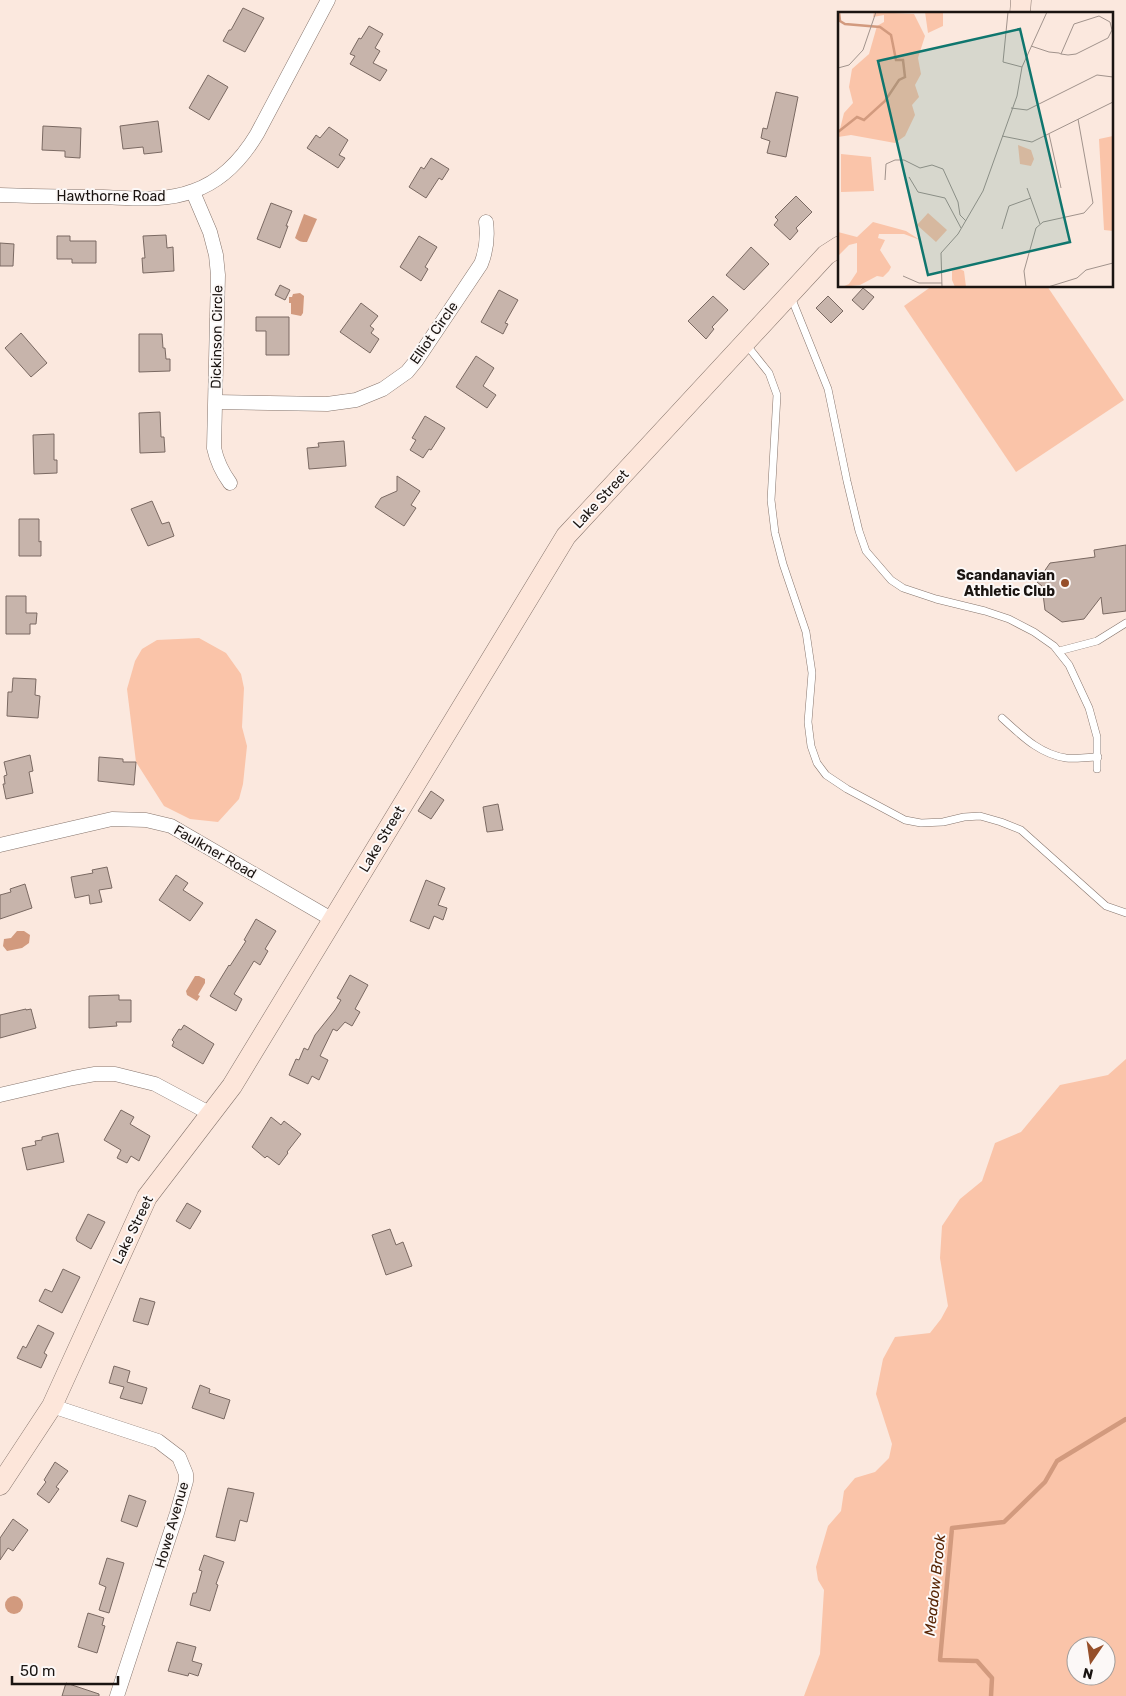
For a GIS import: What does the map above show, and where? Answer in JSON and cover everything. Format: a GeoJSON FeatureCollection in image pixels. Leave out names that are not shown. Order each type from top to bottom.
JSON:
{"type":"FeatureCollection","features":[{"type":"Feature","properties":{"kind":"main road","name":"Lake Street"},"geometry":{"type":"LineString","coordinates":[[0,1486],[52,1406],[147,1197],[232,1086],[566,536],[826,255],[838,247]]}},
{"type":"Feature","properties":{"kind":"street","name":"Hawthorne Road"},"geometry":{"type":"LineString","coordinates":[[0,195],[168,197],[193,192],[214,181],[246,153],[328,0]]}},
{"type":"Feature","properties":{"kind":"street","name":"Dickinson Circle"},"geometry":{"type":"LineString","coordinates":[[193,192],[210,232],[216,255],[218,298],[214,448],[222,471],[230,483]]}},
{"type":"Feature","properties":{"kind":"street","name":"Elliot Circle"},"geometry":{"type":"LineString","coordinates":[[216,402],[341,403],[369,395],[395,381],[407,372],[425,350],[481,264],[488,236],[486,222]]}},
{"type":"Feature","properties":{"kind":"street","name":"Faulkner Road"},"geometry":{"type":"LineString","coordinates":[[0,845],[112,819],[146,820],[171,826],[334,920]]}},
{"type":"Feature","properties":{"kind":"street"},"geometry":{"type":"LineString","coordinates":[[0,1095],[73,1078],[95,1074],[115,1074],[156,1084],[211,1114]]}},
{"type":"Feature","properties":{"kind":"street","name":"Howe Avenue"},"geometry":{"type":"LineString","coordinates":[[52,1406],[158,1441],[179,1457],[186,1474],[178,1513],[117,1696]]}},
{"type":"Feature","properties":{"kind":"lane"},"geometry":{"type":"LineString","coordinates":[[790,294],[828,389],[846,481],[863,545],[870,558],[891,580],[903,588],[1009,619],[1034,632],[1059,652],[1072,672],[1089,708],[1097,737],[1097,769]]}},
{"type":"Feature","properties":{"kind":"lane"},"geometry":{"type":"LineString","coordinates":[[745,343],[769,373],[777,395],[771,500],[775,532],[783,564],[806,632],[812,673],[808,722],[811,746],[817,763],[826,775],[905,820],[922,823],[943,822],[964,817],[980,816],[1021,830],[1106,906],[1126,913]]}},
{"type":"Feature","properties":{"kind":"lane"},"geometry":{"type":"LineString","coordinates":[[1059,652],[1097,641],[1126,623]]}},
{"type":"Feature","properties":{"kind":"lane"},"geometry":{"type":"LineString","coordinates":[[1002,718],[1032,745],[1052,754],[1066,758],[1098,757]]}},
{"type":"Feature","properties":{"kind":"shaded area"},"geometry":{"type":"Polygon","coordinates":[[[304,214],[317,219],[307,242],[301,242],[295,238],[304,214]]]}},
{"type":"Feature","properties":{"kind":"shaded area"},"geometry":{"type":"Polygon","coordinates":[[[929,288],[1048,288],[1124,400],[1016,472],[904,306],[929,288]]]}},
{"type":"Feature","properties":{"kind":"shaded area"},"geometry":{"type":"Polygon","coordinates":[[[300,293],[304,296],[303,313],[301,316],[291,314],[291,303],[289,303],[289,297],[300,293]]]}},
{"type":"Feature","properties":{"kind":"shaded area"},"geometry":{"type":"Polygon","coordinates":[[[199,638],[226,653],[241,674],[244,688],[242,727],[247,746],[243,784],[239,799],[218,822],[190,819],[164,806],[136,762],[127,689],[135,661],[142,649],[157,640],[199,638]]]}},
{"type":"Feature","properties":{"kind":"shaded area"},"geometry":{"type":"Polygon","coordinates":[[[17,931],[24,931],[30,935],[29,943],[22,948],[7,951],[3,946],[4,939],[11,938],[17,931]]]}},
{"type":"Feature","properties":{"kind":"shaded area"},"geometry":{"type":"Polygon","coordinates":[[[195,976],[205,979],[197,1001],[187,995],[186,991],[195,976]]]}},
{"type":"Feature","properties":{"kind":"shaded area"},"geometry":{"type":"Polygon","coordinates":[[[1126,1059],[1126,1696],[804,1696],[820,1654],[824,1590],[818,1580],[816,1567],[828,1526],[841,1511],[844,1491],[855,1478],[875,1472],[889,1458],[892,1444],[876,1394],[883,1359],[895,1337],[930,1333],[941,1319],[948,1306],[940,1258],[942,1226],[960,1199],[982,1181],[995,1143],[1021,1132],[1060,1085],[1108,1075],[1126,1059]]]}},
{"type":"Feature","properties":{"kind":"shaded area"},"geometry":{"type":"Polygon","coordinates":[[[14,1596],[20,1599],[23,1605],[20,1611],[14,1614],[8,1611],[5,1605],[8,1599],[14,1596]]]}},
{"type":"Feature","properties":{"kind":"building"},"geometry":{"type":"Polygon","coordinates":[[[243,8],[264,18],[245,52],[223,41],[243,8]]]}},
{"type":"Feature","properties":{"kind":"building"},"geometry":{"type":"Polygon","coordinates":[[[369,26],[383,34],[375,48],[380,51],[373,63],[387,70],[380,81],[350,64],[355,56],[350,54],[359,38],[361,39],[369,26]]]}},
{"type":"Feature","properties":{"kind":"building"},"geometry":{"type":"Polygon","coordinates":[[[208,75],[228,87],[209,120],[189,108],[208,75]]]}},
{"type":"Feature","properties":{"kind":"building"},"geometry":{"type":"Polygon","coordinates":[[[776,92],[798,97],[786,157],[767,153],[770,141],[761,138],[763,128],[767,129],[776,92]]]}},
{"type":"Feature","properties":{"kind":"building"},"geometry":{"type":"Polygon","coordinates":[[[158,121],[162,152],[144,154],[143,147],[123,149],[120,126],[158,121]]]}},
{"type":"Feature","properties":{"kind":"building"},"geometry":{"type":"Polygon","coordinates":[[[43,126],[81,128],[80,158],[65,157],[65,151],[42,150],[43,126]]]}},
{"type":"Feature","properties":{"kind":"building"},"geometry":{"type":"Polygon","coordinates":[[[329,127],[348,140],[339,155],[345,158],[338,168],[307,148],[316,135],[320,138],[329,127]]]}},
{"type":"Feature","properties":{"kind":"building"},"geometry":{"type":"Polygon","coordinates":[[[431,158],[449,169],[442,180],[439,178],[426,198],[409,187],[421,167],[424,169],[431,158]]]}},
{"type":"Feature","properties":{"kind":"building"},"geometry":{"type":"Polygon","coordinates":[[[796,196],[812,212],[796,228],[798,231],[790,240],[774,225],[778,220],[775,217],[796,196]]]}},
{"type":"Feature","properties":{"kind":"building"},"geometry":{"type":"Polygon","coordinates":[[[271,203],[292,211],[280,248],[257,239],[271,203]]]}},
{"type":"Feature","properties":{"kind":"building"},"geometry":{"type":"Polygon","coordinates":[[[166,235],[167,248],[173,247],[174,271],[143,273],[142,258],[145,258],[143,236],[166,235]]]}},
{"type":"Feature","properties":{"kind":"building"},"geometry":{"type":"Polygon","coordinates":[[[57,236],[70,236],[70,241],[96,241],[96,263],[72,263],[72,259],[57,259],[57,236]]]}},
{"type":"Feature","properties":{"kind":"building"},"geometry":{"type":"Polygon","coordinates":[[[419,236],[437,247],[425,267],[428,269],[421,281],[400,267],[419,236]]]}},
{"type":"Feature","properties":{"kind":"building"},"geometry":{"type":"Polygon","coordinates":[[[0,243],[14,244],[13,266],[0,266],[0,243]]]}},
{"type":"Feature","properties":{"kind":"building"},"geometry":{"type":"Polygon","coordinates":[[[751,247],[769,264],[744,290],[726,275],[751,247]]]}},
{"type":"Feature","properties":{"kind":"building"},"geometry":{"type":"Polygon","coordinates":[[[280,285],[290,290],[285,300],[275,295],[280,285]]]}},
{"type":"Feature","properties":{"kind":"building"},"geometry":{"type":"Polygon","coordinates":[[[863,288],[874,297],[863,310],[852,300],[863,288]]]}},
{"type":"Feature","properties":{"kind":"building"},"geometry":{"type":"Polygon","coordinates":[[[499,290],[518,300],[505,323],[508,324],[503,334],[481,322],[499,290]]]}},
{"type":"Feature","properties":{"kind":"building"},"geometry":{"type":"Polygon","coordinates":[[[713,296],[728,310],[712,327],[714,329],[706,339],[688,321],[713,296]]]}},
{"type":"Feature","properties":{"kind":"building"},"geometry":{"type":"Polygon","coordinates":[[[828,296],[843,311],[831,323],[816,308],[828,296]]]}},
{"type":"Feature","properties":{"kind":"building"},"geometry":{"type":"Polygon","coordinates":[[[361,303],[378,316],[370,326],[374,329],[371,333],[379,339],[370,353],[340,332],[361,303]]]}},
{"type":"Feature","properties":{"kind":"building"},"geometry":{"type":"Polygon","coordinates":[[[256,317],[289,317],[289,355],[266,355],[266,331],[256,331],[256,317]]]}},
{"type":"Feature","properties":{"kind":"building"},"geometry":{"type":"Polygon","coordinates":[[[21,333],[47,363],[31,377],[5,348],[21,333]]]}},
{"type":"Feature","properties":{"kind":"building"},"geometry":{"type":"Polygon","coordinates":[[[139,334],[162,334],[166,359],[170,359],[170,371],[139,372],[139,334]]]}},
{"type":"Feature","properties":{"kind":"building"},"geometry":{"type":"Polygon","coordinates":[[[476,356],[494,368],[483,386],[496,395],[487,408],[456,387],[476,356]]]}},
{"type":"Feature","properties":{"kind":"building"},"geometry":{"type":"Polygon","coordinates":[[[160,412],[161,437],[164,437],[165,452],[140,453],[139,413],[160,412]]]}},
{"type":"Feature","properties":{"kind":"building"},"geometry":{"type":"Polygon","coordinates":[[[425,416],[445,428],[431,450],[429,449],[423,458],[410,450],[416,440],[412,438],[425,416]]]}},
{"type":"Feature","properties":{"kind":"building"},"geometry":{"type":"Polygon","coordinates":[[[54,434],[54,460],[57,460],[57,473],[34,474],[33,435],[54,434]]]}},
{"type":"Feature","properties":{"kind":"building"},"geometry":{"type":"Polygon","coordinates":[[[344,441],[346,466],[309,469],[307,448],[319,447],[318,443],[344,441]]]}},
{"type":"Feature","properties":{"kind":"building"},"geometry":{"type":"Polygon","coordinates":[[[397,476],[420,491],[411,505],[416,508],[404,526],[375,507],[381,498],[397,491],[397,476]]]}},
{"type":"Feature","properties":{"kind":"building"},"geometry":{"type":"Polygon","coordinates":[[[152,501],[162,524],[169,522],[174,536],[148,546],[131,509],[152,501]]]}},
{"type":"Feature","properties":{"kind":"building"},"geometry":{"type":"Polygon","coordinates":[[[19,519],[39,519],[41,556],[19,556],[19,519]]]}},
{"type":"Feature","properties":{"kind":"building","name":"Scandanavian Athletic Club"},"geometry":{"type":"Polygon","coordinates":[[[1126,545],[1126,611],[1103,614],[1101,597],[1084,619],[1062,622],[1045,610],[1042,586],[1037,582],[1050,563],[1095,557],[1094,550],[1126,545]]]}},
{"type":"Feature","properties":{"kind":"building"},"geometry":{"type":"Polygon","coordinates":[[[6,596],[26,596],[26,613],[37,613],[36,624],[30,624],[30,634],[6,634],[6,596]]]}},
{"type":"Feature","properties":{"kind":"building"},"geometry":{"type":"Polygon","coordinates":[[[13,678],[36,679],[35,695],[40,696],[38,718],[7,716],[8,692],[12,692],[13,678]]]}},
{"type":"Feature","properties":{"kind":"building"},"geometry":{"type":"Polygon","coordinates":[[[30,755],[33,771],[29,772],[33,793],[6,799],[3,784],[5,784],[4,776],[7,775],[4,762],[30,755]]]}},
{"type":"Feature","properties":{"kind":"building"},"geometry":{"type":"Polygon","coordinates":[[[99,757],[123,759],[123,762],[136,762],[134,785],[98,781],[99,757]]]}},
{"type":"Feature","properties":{"kind":"building"},"geometry":{"type":"Polygon","coordinates":[[[431,791],[444,800],[431,819],[418,811],[431,791]]]}},
{"type":"Feature","properties":{"kind":"building"},"geometry":{"type":"Polygon","coordinates":[[[498,804],[503,830],[487,832],[483,807],[498,804]]]}},
{"type":"Feature","properties":{"kind":"building"},"geometry":{"type":"Polygon","coordinates":[[[107,867],[112,888],[99,890],[102,902],[90,904],[89,895],[75,898],[71,877],[93,873],[92,870],[107,867]]]}},
{"type":"Feature","properties":{"kind":"building"},"geometry":{"type":"Polygon","coordinates":[[[176,875],[188,883],[183,890],[203,903],[190,921],[159,900],[176,875]]]}},
{"type":"Feature","properties":{"kind":"building"},"geometry":{"type":"Polygon","coordinates":[[[426,880],[445,888],[438,905],[447,908],[443,920],[434,916],[429,929],[410,921],[426,880]]]}},
{"type":"Feature","properties":{"kind":"building"},"geometry":{"type":"Polygon","coordinates":[[[25,884],[32,908],[0,919],[0,895],[11,892],[10,889],[25,884]]]}},
{"type":"Feature","properties":{"kind":"building"},"geometry":{"type":"Polygon","coordinates":[[[256,919],[276,931],[265,949],[268,951],[260,965],[254,961],[234,994],[242,999],[236,1011],[210,996],[246,941],[244,940],[256,919]]]}},
{"type":"Feature","properties":{"kind":"building"},"geometry":{"type":"Polygon","coordinates":[[[350,975],[368,985],[355,1009],[360,1012],[352,1026],[345,1022],[337,1031],[333,1029],[320,1056],[328,1060],[319,1080],[312,1076],[308,1084],[289,1075],[296,1059],[299,1060],[304,1048],[308,1050],[315,1035],[335,1010],[341,1000],[337,998],[350,975]]]}},
{"type":"Feature","properties":{"kind":"building"},"geometry":{"type":"Polygon","coordinates":[[[119,995],[119,1000],[131,1000],[131,1022],[116,1022],[117,1026],[89,1028],[89,996],[119,995]]]}},
{"type":"Feature","properties":{"kind":"building"},"geometry":{"type":"Polygon","coordinates":[[[31,1009],[36,1028],[0,1038],[0,1015],[31,1009]]]}},
{"type":"Feature","properties":{"kind":"building"},"geometry":{"type":"Polygon","coordinates":[[[184,1025],[214,1044],[203,1064],[172,1046],[174,1042],[172,1040],[184,1025]]]}},
{"type":"Feature","properties":{"kind":"building"},"geometry":{"type":"Polygon","coordinates":[[[121,1110],[134,1117],[130,1124],[150,1136],[139,1161],[131,1156],[127,1163],[117,1158],[121,1150],[104,1140],[121,1110]]]}},
{"type":"Feature","properties":{"kind":"building"},"geometry":{"type":"Polygon","coordinates":[[[271,1117],[281,1125],[284,1121],[301,1134],[279,1165],[267,1156],[265,1158],[252,1147],[271,1117]]]}},
{"type":"Feature","properties":{"kind":"building"},"geometry":{"type":"Polygon","coordinates":[[[58,1133],[64,1162],[27,1170],[22,1148],[36,1145],[35,1141],[42,1140],[42,1137],[58,1133]]]}},
{"type":"Feature","properties":{"kind":"building"},"geometry":{"type":"Polygon","coordinates":[[[187,1203],[201,1211],[190,1229],[176,1221],[187,1203]]]}},
{"type":"Feature","properties":{"kind":"building"},"geometry":{"type":"Polygon","coordinates":[[[88,1214],[105,1222],[91,1249],[77,1241],[76,1238],[88,1214]]]}},
{"type":"Feature","properties":{"kind":"building"},"geometry":{"type":"Polygon","coordinates":[[[390,1229],[396,1245],[403,1242],[412,1266],[386,1275],[372,1235],[390,1229]]]}},
{"type":"Feature","properties":{"kind":"building"},"geometry":{"type":"Polygon","coordinates":[[[63,1269],[80,1277],[62,1313],[39,1301],[45,1289],[52,1292],[63,1269]]]}},
{"type":"Feature","properties":{"kind":"building"},"geometry":{"type":"Polygon","coordinates":[[[140,1298],[155,1302],[148,1325],[133,1321],[140,1298]]]}},
{"type":"Feature","properties":{"kind":"building"},"geometry":{"type":"Polygon","coordinates":[[[38,1325],[54,1333],[44,1353],[47,1355],[41,1368],[17,1358],[23,1346],[26,1348],[38,1325]]]}},
{"type":"Feature","properties":{"kind":"building"},"geometry":{"type":"Polygon","coordinates":[[[114,1366],[130,1371],[127,1382],[147,1388],[142,1404],[120,1398],[124,1387],[109,1383],[114,1366]]]}},
{"type":"Feature","properties":{"kind":"building"},"geometry":{"type":"Polygon","coordinates":[[[200,1385],[210,1389],[209,1393],[230,1400],[224,1419],[192,1408],[200,1385]]]}},
{"type":"Feature","properties":{"kind":"building"},"geometry":{"type":"Polygon","coordinates":[[[55,1462],[68,1471],[56,1487],[59,1489],[49,1503],[37,1494],[46,1482],[44,1480],[55,1462]]]}},
{"type":"Feature","properties":{"kind":"building"},"geometry":{"type":"Polygon","coordinates":[[[228,1488],[254,1493],[247,1522],[240,1520],[235,1541],[216,1537],[228,1488]]]}},
{"type":"Feature","properties":{"kind":"building"},"geometry":{"type":"Polygon","coordinates":[[[129,1495],[146,1501],[137,1527],[121,1521],[129,1495]]]}},
{"type":"Feature","properties":{"kind":"building"},"geometry":{"type":"Polygon","coordinates":[[[13,1519],[28,1530],[13,1551],[8,1548],[0,1560],[0,1538],[13,1519]]]}},
{"type":"Feature","properties":{"kind":"building"},"geometry":{"type":"Polygon","coordinates":[[[204,1555],[224,1562],[216,1584],[218,1585],[210,1611],[190,1605],[193,1593],[196,1593],[202,1571],[199,1570],[204,1555]]]}},
{"type":"Feature","properties":{"kind":"building"},"geometry":{"type":"Polygon","coordinates":[[[107,1558],[124,1563],[109,1613],[99,1610],[106,1587],[99,1584],[107,1558]]]}},
{"type":"Feature","properties":{"kind":"building"},"geometry":{"type":"Polygon","coordinates":[[[88,1613],[104,1618],[102,1625],[105,1626],[97,1653],[78,1647],[88,1613]]]}},
{"type":"Feature","properties":{"kind":"building"},"geometry":{"type":"Polygon","coordinates":[[[177,1642],[196,1647],[192,1661],[202,1664],[198,1676],[189,1673],[188,1676],[168,1671],[177,1642]]]}},
{"type":"Feature","properties":{"kind":"building"},"geometry":{"type":"Polygon","coordinates":[[[66,1683],[99,1694],[99,1696],[62,1696],[66,1683]]]}},
{"type":"Feature","properties":{"kind":"waterway","name":"Meadow Brook"},"geometry":{"type":"LineString","coordinates":[[991,1696],[992,1678],[977,1661],[940,1660],[952,1528],[1004,1522],[1045,1482],[1057,1461],[1126,1419]]}},
{"type":"Feature","properties":{"kind":"place","name":"Scandanavian Athletic Club"},"geometry":{"type":"Point","coordinates":[1065,583]}}]}
